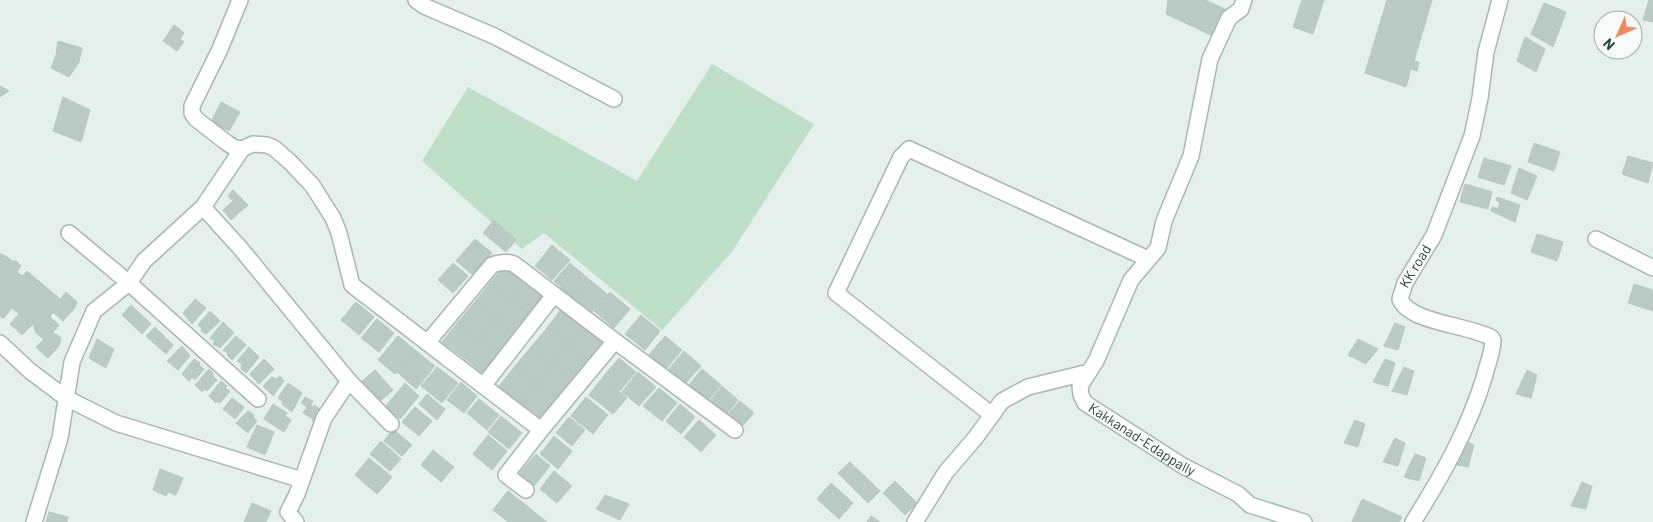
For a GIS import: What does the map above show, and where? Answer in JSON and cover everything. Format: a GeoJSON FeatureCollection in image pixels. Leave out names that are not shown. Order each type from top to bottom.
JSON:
{"type":"FeatureCollection","features":[{"type":"Feature","properties":{"kind":"street"},"geometry":{"type":"LineString","coordinates":[[240,0],[220,49],[192,106],[192,112],[196,119],[227,144],[242,149]]}},
{"type":"Feature","properties":{"kind":"street"},"geometry":{"type":"LineString","coordinates":[[416,0],[424,6],[494,36],[614,99]]}},
{"type":"Feature","properties":{"kind":"street","name":"Kakkanad-Edappally"},"geometry":{"type":"LineString","coordinates":[[1244,0],[1241,9],[1230,18],[1210,59],[1191,156],[1164,221],[1158,248],[1131,280],[1096,361],[1080,386],[1081,395],[1085,403],[1183,466],[1238,494],[1250,505],[1304,522]]}},
{"type":"Feature","properties":{"kind":"street","name":"KK road"},"geometry":{"type":"LineString","coordinates":[[1414,522],[1444,471],[1471,416],[1490,362],[1493,341],[1492,338],[1479,331],[1442,323],[1416,313],[1402,304],[1400,299],[1405,283],[1434,235],[1472,136],[1480,98],[1486,52],[1500,0]]}},
{"type":"Feature","properties":{"kind":"street"},"geometry":{"type":"LineString","coordinates":[[34,522],[60,438],[72,362],[94,311],[129,283],[144,261],[203,207],[242,149],[253,144],[267,145],[274,148],[312,185],[333,218],[339,233],[352,285],[541,430]]}},
{"type":"Feature","properties":{"kind":"street"},"geometry":{"type":"LineString","coordinates":[[992,415],[836,293],[901,157],[909,149],[1148,259]]}},
{"type":"Feature","properties":{"kind":"street"},"geometry":{"type":"LineString","coordinates":[[203,207],[241,249],[349,381],[391,424]]}},
{"type":"Feature","properties":{"kind":"street"},"geometry":{"type":"LineString","coordinates":[[69,234],[129,283],[258,399]]}},
{"type":"Feature","properties":{"kind":"street"},"geometry":{"type":"LineString","coordinates":[[1596,239],[1653,268]]}},
{"type":"Feature","properties":{"kind":"street"},"geometry":{"type":"LineString","coordinates":[[427,342],[492,265],[499,262],[507,262],[514,264],[735,430]]}},
{"type":"Feature","properties":{"kind":"street"},"geometry":{"type":"LineString","coordinates":[[483,386],[554,295]]}},
{"type":"Feature","properties":{"kind":"street"},"geometry":{"type":"LineString","coordinates":[[526,490],[506,475],[615,341]]}},
{"type":"Feature","properties":{"kind":"street"},"geometry":{"type":"LineString","coordinates":[[0,343],[30,370],[66,398],[116,423],[302,480]]}},
{"type":"Feature","properties":{"kind":"street"},"geometry":{"type":"LineString","coordinates":[[914,522],[946,472],[976,437],[1002,401],[1028,387],[1089,372]]}},
{"type":"Feature","properties":{"kind":"street"},"geometry":{"type":"LineString","coordinates":[[296,522],[288,512],[302,480],[324,418],[349,381]]}},
{"type":"Feature","properties":{"kind":"green space"},"geometry":{"type":"Polygon","coordinates":[[[712,64],[814,124],[731,253],[662,330],[544,233],[522,249],[422,161],[468,87],[637,181],[712,64]]]}},
{"type":"Feature","properties":{"kind":"building"},"geometry":{"type":"Polygon","coordinates":[[[1168,0],[1205,0],[1225,9],[1211,35],[1166,14],[1168,0]]]}},
{"type":"Feature","properties":{"kind":"building"},"geometry":{"type":"Polygon","coordinates":[[[1302,0],[1324,0],[1313,34],[1293,27],[1302,0]]]}},
{"type":"Feature","properties":{"kind":"building"},"geometry":{"type":"Polygon","coordinates":[[[1387,0],[1432,0],[1414,61],[1419,62],[1417,71],[1411,69],[1406,87],[1365,73],[1387,0]]]}},
{"type":"Feature","properties":{"kind":"building"},"geometry":{"type":"Polygon","coordinates":[[[1649,0],[1653,0],[1653,22],[1643,20],[1649,0]]]}},
{"type":"Feature","properties":{"kind":"building"},"geometry":{"type":"Polygon","coordinates":[[[1544,3],[1566,12],[1553,47],[1531,34],[1544,3]]]}},
{"type":"Feature","properties":{"kind":"building"},"geometry":{"type":"Polygon","coordinates":[[[174,25],[184,33],[180,39],[184,42],[177,51],[163,41],[174,25]]]}},
{"type":"Feature","properties":{"kind":"building"},"geometry":{"type":"Polygon","coordinates":[[[1525,37],[1545,49],[1536,72],[1517,61],[1525,37]]]}},
{"type":"Feature","properties":{"kind":"building"},"geometry":{"type":"Polygon","coordinates":[[[58,41],[82,48],[79,62],[69,77],[51,68],[56,55],[58,41]]]}},
{"type":"Feature","properties":{"kind":"building"},"geometry":{"type":"Polygon","coordinates":[[[0,86],[9,91],[0,97],[0,86]]]}},
{"type":"Feature","properties":{"kind":"building"},"geometry":{"type":"Polygon","coordinates":[[[63,97],[90,110],[81,142],[53,131],[63,97]]]}},
{"type":"Feature","properties":{"kind":"building"},"geometry":{"type":"Polygon","coordinates":[[[221,102],[240,112],[229,131],[211,122],[221,102]]]}},
{"type":"Feature","properties":{"kind":"building"},"geometry":{"type":"Polygon","coordinates":[[[1534,143],[1560,152],[1554,171],[1528,162],[1534,143]]]}},
{"type":"Feature","properties":{"kind":"building"},"geometry":{"type":"Polygon","coordinates":[[[1628,156],[1653,163],[1648,183],[1622,174],[1628,156]]]}},
{"type":"Feature","properties":{"kind":"building"},"geometry":{"type":"Polygon","coordinates":[[[1484,158],[1511,166],[1504,185],[1478,177],[1484,158]]]}},
{"type":"Feature","properties":{"kind":"building"},"geometry":{"type":"Polygon","coordinates":[[[1519,168],[1537,176],[1527,200],[1511,193],[1519,168]]]}},
{"type":"Feature","properties":{"kind":"building"},"geometry":{"type":"Polygon","coordinates":[[[1465,184],[1492,192],[1488,209],[1460,202],[1465,184]]]}},
{"type":"Feature","properties":{"kind":"building"},"geometry":{"type":"Polygon","coordinates":[[[233,190],[248,205],[231,220],[223,210],[233,201],[228,196],[233,190]]]}},
{"type":"Feature","properties":{"kind":"building"},"geometry":{"type":"Polygon","coordinates":[[[1497,197],[1520,205],[1515,222],[1491,211],[1492,207],[1498,209],[1500,203],[1496,200],[1497,197]]]}},
{"type":"Feature","properties":{"kind":"building"},"geometry":{"type":"Polygon","coordinates":[[[494,220],[516,240],[506,252],[483,233],[494,220]]]}},
{"type":"Feature","properties":{"kind":"building"},"geometry":{"type":"Polygon","coordinates":[[[1537,234],[1563,242],[1557,261],[1531,252],[1537,234]]]}},
{"type":"Feature","properties":{"kind":"building"},"geometry":{"type":"Polygon","coordinates":[[[475,239],[492,253],[473,275],[456,261],[475,239]]]}},
{"type":"Feature","properties":{"kind":"building"},"geometry":{"type":"Polygon","coordinates":[[[552,245],[570,260],[552,280],[535,266],[552,245]]]}},
{"type":"Feature","properties":{"kind":"building"},"geometry":{"type":"Polygon","coordinates":[[[0,254],[14,262],[15,260],[21,266],[17,272],[22,276],[27,271],[60,299],[66,292],[77,302],[74,309],[63,321],[53,312],[50,317],[59,325],[53,332],[61,338],[59,346],[48,358],[36,347],[44,339],[36,333],[33,324],[22,335],[10,324],[19,314],[12,308],[3,319],[0,316],[0,254]]]}},
{"type":"Feature","properties":{"kind":"building"},"geometry":{"type":"Polygon","coordinates":[[[453,263],[468,276],[453,293],[438,280],[453,263]]]}},
{"type":"Feature","properties":{"kind":"building"},"geometry":{"type":"Polygon","coordinates":[[[570,263],[590,280],[574,299],[554,281],[570,263]]]}},
{"type":"Feature","properties":{"kind":"building"},"geometry":{"type":"Polygon","coordinates":[[[506,264],[527,280],[511,300],[490,283],[506,264]]]}},
{"type":"Feature","properties":{"kind":"building"},"geometry":{"type":"Polygon","coordinates":[[[527,280],[549,296],[533,316],[511,300],[527,280]]]}},
{"type":"Feature","properties":{"kind":"building"},"geometry":{"type":"Polygon","coordinates":[[[590,280],[607,294],[591,313],[574,299],[590,280]]]}},
{"type":"Feature","properties":{"kind":"building"},"geometry":{"type":"Polygon","coordinates":[[[490,283],[511,300],[496,319],[474,303],[490,283]]]}},
{"type":"Feature","properties":{"kind":"building"},"geometry":{"type":"Polygon","coordinates":[[[1634,284],[1653,290],[1653,311],[1628,303],[1634,284]]]}},
{"type":"Feature","properties":{"kind":"building"},"geometry":{"type":"Polygon","coordinates":[[[610,292],[630,309],[614,328],[594,311],[610,292]]]}},
{"type":"Feature","properties":{"kind":"building"},"geometry":{"type":"Polygon","coordinates":[[[195,299],[206,308],[192,324],[183,313],[195,299]]]}},
{"type":"Feature","properties":{"kind":"building"},"geometry":{"type":"Polygon","coordinates":[[[511,300],[533,316],[516,335],[496,319],[511,300]]]}},
{"type":"Feature","properties":{"kind":"building"},"geometry":{"type":"Polygon","coordinates":[[[356,302],[374,317],[359,335],[341,320],[356,302]]]}},
{"type":"Feature","properties":{"kind":"building"},"geometry":{"type":"Polygon","coordinates":[[[474,303],[496,319],[479,339],[458,322],[474,303]]]}},
{"type":"Feature","properties":{"kind":"building"},"geometry":{"type":"Polygon","coordinates":[[[131,305],[151,324],[142,334],[122,315],[131,305]]]}},
{"type":"Feature","properties":{"kind":"building"},"geometry":{"type":"Polygon","coordinates":[[[562,308],[584,324],[568,344],[547,328],[562,308]]]}},
{"type":"Feature","properties":{"kind":"building"},"geometry":{"type":"Polygon","coordinates":[[[210,311],[220,321],[206,334],[201,331],[202,328],[198,325],[210,311]]]}},
{"type":"Feature","properties":{"kind":"building"},"geometry":{"type":"Polygon","coordinates":[[[641,315],[660,331],[645,350],[625,334],[641,315]]]}},
{"type":"Feature","properties":{"kind":"building"},"geometry":{"type":"Polygon","coordinates":[[[377,319],[394,333],[379,352],[361,338],[377,319]]]}},
{"type":"Feature","properties":{"kind":"building"},"geometry":{"type":"Polygon","coordinates":[[[496,319],[516,335],[500,355],[479,339],[496,319]]]}},
{"type":"Feature","properties":{"kind":"building"},"geometry":{"type":"Polygon","coordinates":[[[223,322],[234,333],[220,348],[213,344],[215,341],[210,338],[223,322]]]}},
{"type":"Feature","properties":{"kind":"building"},"geometry":{"type":"Polygon","coordinates":[[[458,322],[479,339],[464,358],[442,342],[458,322]]]}},
{"type":"Feature","properties":{"kind":"building"},"geometry":{"type":"Polygon","coordinates":[[[1395,323],[1405,327],[1398,350],[1384,346],[1395,323]]]}},
{"type":"Feature","properties":{"kind":"building"},"geometry":{"type":"Polygon","coordinates":[[[584,324],[605,341],[589,360],[568,344],[584,324]]]}},
{"type":"Feature","properties":{"kind":"building"},"geometry":{"type":"Polygon","coordinates":[[[155,327],[173,345],[166,354],[146,336],[155,327]]]}},
{"type":"Feature","properties":{"kind":"building"},"geometry":{"type":"Polygon","coordinates":[[[547,328],[568,344],[552,364],[531,347],[547,328]]]}},
{"type":"Feature","properties":{"kind":"building"},"geometry":{"type":"Polygon","coordinates":[[[236,336],[246,345],[232,360],[227,355],[228,353],[223,350],[236,336]]]}},
{"type":"Feature","properties":{"kind":"building"},"geometry":{"type":"Polygon","coordinates":[[[398,336],[415,350],[395,374],[378,360],[398,336]]]}},
{"type":"Feature","properties":{"kind":"building"},"geometry":{"type":"Polygon","coordinates":[[[665,336],[682,350],[666,369],[649,355],[665,336]]]}},
{"type":"Feature","properties":{"kind":"building"},"geometry":{"type":"Polygon","coordinates":[[[97,339],[114,349],[106,368],[89,358],[97,339]]]}},
{"type":"Feature","properties":{"kind":"building"},"geometry":{"type":"Polygon","coordinates":[[[479,339],[500,355],[484,374],[464,358],[479,339]]]}},
{"type":"Feature","properties":{"kind":"building"},"geometry":{"type":"Polygon","coordinates":[[[1358,339],[1378,349],[1366,364],[1348,355],[1358,339]]]}},
{"type":"Feature","properties":{"kind":"building"},"geometry":{"type":"Polygon","coordinates":[[[568,344],[589,360],[573,380],[552,364],[568,344]]]}},
{"type":"Feature","properties":{"kind":"building"},"geometry":{"type":"Polygon","coordinates":[[[182,346],[190,356],[178,370],[167,361],[182,346]]]}},
{"type":"Feature","properties":{"kind":"building"},"geometry":{"type":"Polygon","coordinates":[[[249,347],[259,357],[246,373],[241,369],[242,364],[237,361],[249,347]]]}},
{"type":"Feature","properties":{"kind":"building"},"geometry":{"type":"Polygon","coordinates":[[[531,347],[552,364],[536,383],[515,366],[531,347]]]}},
{"type":"Feature","properties":{"kind":"building"},"geometry":{"type":"Polygon","coordinates":[[[415,350],[435,366],[416,389],[397,372],[415,350]]]}},
{"type":"Feature","properties":{"kind":"building"},"geometry":{"type":"Polygon","coordinates":[[[684,351],[701,366],[685,384],[668,370],[684,351]]]}},
{"type":"Feature","properties":{"kind":"building"},"geometry":{"type":"Polygon","coordinates":[[[619,358],[636,372],[619,392],[602,378],[619,358]]]}},
{"type":"Feature","properties":{"kind":"building"},"geometry":{"type":"Polygon","coordinates":[[[194,359],[204,369],[195,380],[192,377],[189,381],[182,374],[194,359]]]}},
{"type":"Feature","properties":{"kind":"building"},"geometry":{"type":"Polygon","coordinates":[[[264,359],[274,369],[259,384],[250,374],[264,359]]]}},
{"type":"Feature","properties":{"kind":"building"},"geometry":{"type":"Polygon","coordinates":[[[1385,359],[1395,363],[1388,386],[1373,382],[1385,359]]]}},
{"type":"Feature","properties":{"kind":"building"},"geometry":{"type":"Polygon","coordinates":[[[552,364],[573,380],[557,399],[536,383],[552,364]]]}},
{"type":"Feature","properties":{"kind":"building"},"geometry":{"type":"Polygon","coordinates":[[[515,366],[536,383],[521,403],[499,386],[515,366]]]}},
{"type":"Feature","properties":{"kind":"building"},"geometry":{"type":"Polygon","coordinates":[[[437,367],[458,383],[442,403],[421,386],[437,367]]]}},
{"type":"Feature","properties":{"kind":"building"},"geometry":{"type":"Polygon","coordinates":[[[1404,367],[1414,371],[1407,395],[1392,391],[1404,367]]]}},
{"type":"Feature","properties":{"kind":"building"},"geometry":{"type":"Polygon","coordinates":[[[209,369],[217,380],[207,391],[205,389],[202,392],[195,385],[209,369]]]}},
{"type":"Feature","properties":{"kind":"building"},"geometry":{"type":"Polygon","coordinates":[[[702,369],[721,385],[707,402],[688,386],[702,369]]]}},
{"type":"Feature","properties":{"kind":"building"},"geometry":{"type":"Polygon","coordinates":[[[375,370],[393,390],[379,402],[361,382],[375,370]]]}},
{"type":"Feature","properties":{"kind":"building"},"geometry":{"type":"Polygon","coordinates":[[[1527,370],[1537,375],[1531,398],[1516,394],[1527,370]]]}},
{"type":"Feature","properties":{"kind":"building"},"geometry":{"type":"Polygon","coordinates":[[[638,372],[656,387],[639,406],[622,392],[638,372]]]}},
{"type":"Feature","properties":{"kind":"building"},"geometry":{"type":"Polygon","coordinates":[[[280,376],[284,381],[273,396],[263,386],[272,377],[276,379],[280,376]]]}},
{"type":"Feature","properties":{"kind":"building"},"geometry":{"type":"Polygon","coordinates":[[[602,378],[627,398],[613,414],[589,395],[602,378]]]}},
{"type":"Feature","properties":{"kind":"building"},"geometry":{"type":"Polygon","coordinates":[[[221,381],[227,386],[225,388],[230,391],[220,403],[217,401],[216,403],[209,396],[221,381]]]}},
{"type":"Feature","properties":{"kind":"building"},"geometry":{"type":"Polygon","coordinates":[[[461,382],[477,396],[464,413],[447,400],[461,382]]]}},
{"type":"Feature","properties":{"kind":"building"},"geometry":{"type":"Polygon","coordinates":[[[288,383],[302,393],[292,412],[278,398],[288,383]]]}},
{"type":"Feature","properties":{"kind":"building"},"geometry":{"type":"Polygon","coordinates":[[[405,383],[419,396],[400,419],[385,407],[405,383]]]}},
{"type":"Feature","properties":{"kind":"building"},"geometry":{"type":"Polygon","coordinates":[[[536,383],[557,399],[541,418],[521,403],[536,383]]]}},
{"type":"Feature","properties":{"kind":"building"},"geometry":{"type":"Polygon","coordinates":[[[722,386],[738,400],[725,416],[709,402],[722,386]]]}},
{"type":"Feature","properties":{"kind":"building"},"geometry":{"type":"Polygon","coordinates":[[[659,388],[677,403],[662,421],[643,406],[659,388]]]}},
{"type":"Feature","properties":{"kind":"building"},"geometry":{"type":"Polygon","coordinates":[[[427,394],[445,409],[437,420],[419,404],[427,394]]]}},
{"type":"Feature","properties":{"kind":"building"},"geometry":{"type":"Polygon","coordinates":[[[305,397],[313,401],[311,405],[313,407],[314,405],[323,411],[316,424],[312,421],[313,419],[303,413],[307,407],[301,403],[305,397]]]}},
{"type":"Feature","properties":{"kind":"building"},"geometry":{"type":"Polygon","coordinates":[[[586,397],[608,415],[593,434],[571,416],[586,397]]]}},
{"type":"Feature","properties":{"kind":"building"},"geometry":{"type":"Polygon","coordinates":[[[232,398],[244,407],[235,419],[223,409],[232,398]]]}},
{"type":"Feature","properties":{"kind":"building"},"geometry":{"type":"Polygon","coordinates":[[[479,399],[499,415],[487,430],[467,413],[479,399]]]}},
{"type":"Feature","properties":{"kind":"building"},"geometry":{"type":"Polygon","coordinates":[[[740,401],[754,413],[739,430],[725,418],[740,401]]]}},
{"type":"Feature","properties":{"kind":"building"},"geometry":{"type":"Polygon","coordinates":[[[273,404],[287,413],[285,416],[291,420],[284,432],[264,419],[273,404]]]}},
{"type":"Feature","properties":{"kind":"building"},"geometry":{"type":"Polygon","coordinates":[[[680,404],[695,417],[681,434],[666,421],[680,404]]]}},
{"type":"Feature","properties":{"kind":"building"},"geometry":{"type":"Polygon","coordinates":[[[415,407],[432,421],[419,436],[402,422],[415,407]]]}},
{"type":"Feature","properties":{"kind":"building"},"geometry":{"type":"Polygon","coordinates":[[[248,411],[254,415],[253,417],[257,421],[248,433],[236,423],[248,411]]]}},
{"type":"Feature","properties":{"kind":"building"},"geometry":{"type":"Polygon","coordinates":[[[501,416],[522,433],[509,449],[488,432],[501,416]]]}},
{"type":"Feature","properties":{"kind":"building"},"geometry":{"type":"Polygon","coordinates":[[[569,417],[585,430],[572,446],[556,433],[569,417]]]}},
{"type":"Feature","properties":{"kind":"building"},"geometry":{"type":"Polygon","coordinates":[[[699,420],[716,435],[701,452],[684,437],[699,420]]]}},
{"type":"Feature","properties":{"kind":"building"},"geometry":{"type":"Polygon","coordinates":[[[1355,420],[1365,424],[1358,447],[1344,443],[1355,420]]]}},
{"type":"Feature","properties":{"kind":"building"},"geometry":{"type":"Polygon","coordinates":[[[257,425],[274,432],[265,455],[247,447],[257,425]]]}},
{"type":"Feature","properties":{"kind":"building"},"geometry":{"type":"Polygon","coordinates":[[[393,429],[412,445],[402,456],[384,441],[393,429]]]}},
{"type":"Feature","properties":{"kind":"building"},"geometry":{"type":"Polygon","coordinates":[[[488,435],[507,451],[492,470],[473,454],[488,435]]]}},
{"type":"Feature","properties":{"kind":"building"},"geometry":{"type":"Polygon","coordinates":[[[554,436],[572,451],[558,469],[540,454],[554,436]]]}},
{"type":"Feature","properties":{"kind":"building"},"geometry":{"type":"Polygon","coordinates":[[[1395,438],[1405,443],[1398,466],[1383,462],[1395,438]]]}},
{"type":"Feature","properties":{"kind":"building"},"geometry":{"type":"Polygon","coordinates":[[[1464,440],[1474,445],[1468,467],[1453,464],[1464,440]]]}},
{"type":"Feature","properties":{"kind":"building"},"geometry":{"type":"Polygon","coordinates":[[[381,441],[401,459],[390,471],[370,454],[381,441]]]}},
{"type":"Feature","properties":{"kind":"building"},"geometry":{"type":"Polygon","coordinates":[[[433,450],[454,467],[441,482],[421,465],[433,450]]]}},
{"type":"Feature","properties":{"kind":"building"},"geometry":{"type":"Polygon","coordinates":[[[536,454],[550,466],[534,486],[519,474],[536,454]]]}},
{"type":"Feature","properties":{"kind":"building"},"geometry":{"type":"Polygon","coordinates":[[[1415,454],[1426,458],[1419,481],[1404,477],[1415,454]]]}},
{"type":"Feature","properties":{"kind":"building"},"geometry":{"type":"Polygon","coordinates":[[[369,458],[392,477],[377,494],[355,475],[369,458]]]}},
{"type":"Feature","properties":{"kind":"building"},"geometry":{"type":"Polygon","coordinates":[[[850,462],[880,491],[868,503],[838,473],[850,462]]]}},
{"type":"Feature","properties":{"kind":"building"},"geometry":{"type":"Polygon","coordinates":[[[160,469],[183,478],[176,495],[168,492],[166,496],[153,490],[160,469]]]}},
{"type":"Feature","properties":{"kind":"building"},"geometry":{"type":"Polygon","coordinates":[[[554,471],[572,486],[557,503],[540,489],[554,471]]]}},
{"type":"Feature","properties":{"kind":"building"},"geometry":{"type":"Polygon","coordinates":[[[895,481],[917,503],[905,515],[883,493],[895,481]]]}},
{"type":"Feature","properties":{"kind":"building"},"geometry":{"type":"Polygon","coordinates":[[[1582,482],[1592,486],[1586,509],[1571,506],[1582,482]]]}},
{"type":"Feature","properties":{"kind":"building"},"geometry":{"type":"Polygon","coordinates":[[[831,483],[853,503],[839,519],[817,499],[831,483]]]}},
{"type":"Feature","properties":{"kind":"building"},"geometry":{"type":"Polygon","coordinates":[[[508,491],[527,506],[515,522],[508,522],[493,510],[508,491]]]}},
{"type":"Feature","properties":{"kind":"building"},"geometry":{"type":"Polygon","coordinates":[[[605,495],[629,504],[620,520],[596,509],[605,495]]]}},
{"type":"Feature","properties":{"kind":"building"},"geometry":{"type":"Polygon","coordinates":[[[1362,499],[1402,517],[1399,522],[1352,522],[1362,499]]]}},
{"type":"Feature","properties":{"kind":"building"},"geometry":{"type":"Polygon","coordinates":[[[252,503],[271,511],[266,522],[244,522],[252,503]]]}},
{"type":"Feature","properties":{"kind":"building"},"geometry":{"type":"Polygon","coordinates":[[[527,506],[547,522],[515,522],[527,506]]]}},
{"type":"Feature","properties":{"kind":"building"},"geometry":{"type":"Polygon","coordinates":[[[49,512],[68,517],[67,522],[46,522],[49,512]]]}},
{"type":"Feature","properties":{"kind":"building"},"geometry":{"type":"Polygon","coordinates":[[[871,516],[880,522],[867,522],[871,516]]]}}]}
